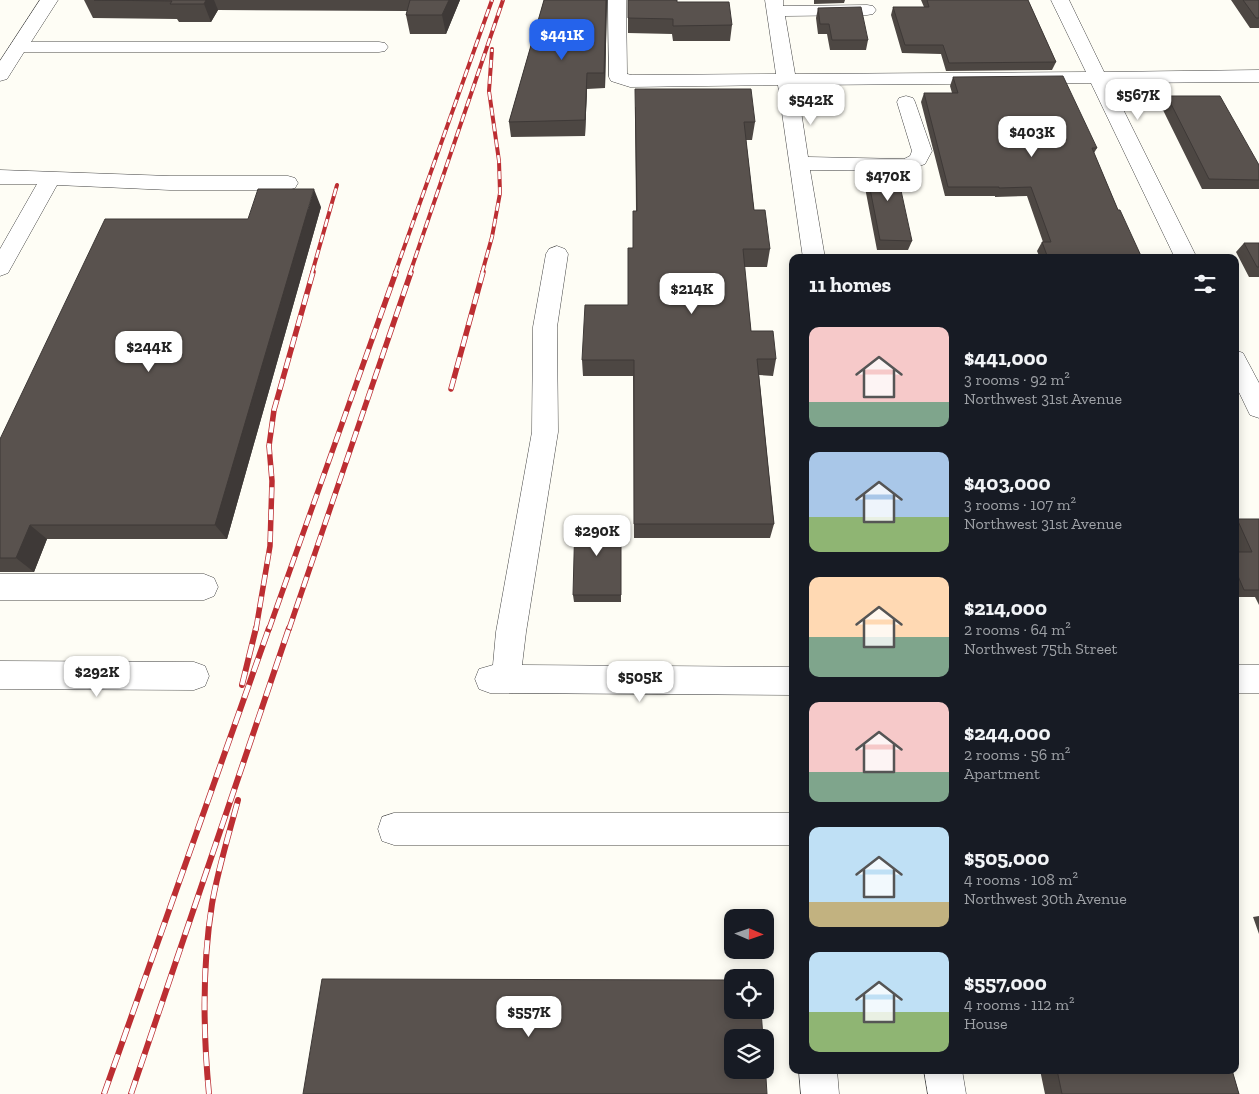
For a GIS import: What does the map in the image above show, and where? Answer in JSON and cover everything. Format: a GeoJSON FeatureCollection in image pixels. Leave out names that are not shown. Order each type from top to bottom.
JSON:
{"type":"FeatureCollection","features":[{"type":"Feature","properties":{"kind":"street"},"geometry":{"type":"LineString","coordinates":[[0,75],[49,0]]}},
{"type":"Feature","properties":{"kind":"street"},"geometry":{"type":"LineString","coordinates":[[617,0],[618,77],[630,81],[1259,76]]}},
{"type":"Feature","properties":{"kind":"street"},"geometry":{"type":"LineString","coordinates":[[1060,0],[1184,254]]}},
{"type":"Feature","properties":{"kind":"street"},"geometry":{"type":"LineString","coordinates":[[813,254],[775,6],[867,10]]}},
{"type":"Feature","properties":{"kind":"street"},"geometry":{"type":"LineString","coordinates":[[19,48],[379,47]]}},
{"type":"Feature","properties":{"kind":"street"},"geometry":{"type":"LineString","coordinates":[[800,164],[906,165],[918,160],[922,151],[906,102]]}},
{"type":"Feature","properties":{"kind":"street"},"geometry":{"type":"LineString","coordinates":[[0,177],[170,183],[288,182]]}},
{"type":"Feature","properties":{"kind":"street"},"geometry":{"type":"LineString","coordinates":[[0,268],[51,178]]}},
{"type":"Feature","properties":{"kind":"street"},"geometry":{"type":"LineString","coordinates":[[557,254],[545,327],[545,432],[511,632],[497,679],[789,681]]}},
{"type":"Feature","properties":{"kind":"street"},"geometry":{"type":"LineString","coordinates":[[1239,367],[1259,408]]}},
{"type":"Feature","properties":{"kind":"street"},"geometry":{"type":"LineString","coordinates":[[0,587],[204,587]]}},
{"type":"Feature","properties":{"kind":"street"},"geometry":{"type":"LineString","coordinates":[[0,675],[194,676]]}},
{"type":"Feature","properties":{"kind":"street"},"geometry":{"type":"LineString","coordinates":[[1239,679],[1259,679]]}},
{"type":"Feature","properties":{"kind":"street"},"geometry":{"type":"LineString","coordinates":[[394,829],[789,829]]}},
{"type":"Feature","properties":{"kind":"street"},"geometry":{"type":"LineString","coordinates":[[818,1074],[820,1094]]}},
{"type":"Feature","properties":{"kind":"street"},"geometry":{"type":"LineString","coordinates":[[944,1074],[947,1094]]}},
{"type":"Feature","properties":{"kind":"building"},"geometry":{"type":"Polygon","coordinates":[[[94,0],[206,0],[204,4],[170,4],[172,1],[94,0]]]}},
{"type":"Feature","properties":{"kind":"building"},"geometry":{"type":"Polygon","coordinates":[[[410,0],[449,0],[442,15],[406,15],[410,0]]]}},
{"type":"Feature","properties":{"kind":"building"},"geometry":{"type":"Polygon","coordinates":[[[544,0],[606,0],[604,73],[587,73],[585,120],[509,122],[544,0]]]}},
{"type":"Feature","properties":{"kind":"building"},"geometry":{"type":"Polygon","coordinates":[[[628,0],[729,2],[732,25],[673,26],[673,19],[628,18],[628,0]]]}},
{"type":"Feature","properties":{"kind":"building"},"geometry":{"type":"Polygon","coordinates":[[[927,0],[1028,0],[1056,62],[949,63],[943,45],[905,45],[893,7],[929,7],[927,0]]]}},
{"type":"Feature","properties":{"kind":"building"},"geometry":{"type":"Polygon","coordinates":[[[1243,0],[1259,0],[1259,18],[1256,18],[1243,0]]]}},
{"type":"Feature","properties":{"kind":"building"},"geometry":{"type":"Polygon","coordinates":[[[861,7],[868,40],[832,40],[829,24],[820,24],[818,8],[861,7]]]}},
{"type":"Feature","properties":{"kind":"building"},"geometry":{"type":"Polygon","coordinates":[[[1063,76],[1097,148],[1092,148],[1118,210],[1120,210],[1140,254],[1046,254],[1042,242],[1051,242],[1031,187],[948,187],[924,93],[958,93],[953,77],[1063,76]]]}},
{"type":"Feature","properties":{"kind":"building"},"geometry":{"type":"Polygon","coordinates":[[[635,89],[751,89],[755,122],[744,122],[754,210],[765,210],[770,249],[743,249],[751,331],[773,331],[776,359],[757,359],[774,524],[634,524],[634,360],[582,360],[585,305],[628,305],[628,248],[633,248],[633,211],[637,211],[635,89]]]}},
{"type":"Feature","properties":{"kind":"building"},"geometry":{"type":"Polygon","coordinates":[[[1167,96],[1220,96],[1259,165],[1259,180],[1209,179],[1167,96]]]}},
{"type":"Feature","properties":{"kind":"building"},"geometry":{"type":"Polygon","coordinates":[[[865,163],[895,163],[912,241],[880,240],[865,163]]]}},
{"type":"Feature","properties":{"kind":"building"},"geometry":{"type":"Polygon","coordinates":[[[258,189],[314,189],[215,525],[30,525],[16,558],[0,558],[0,439],[105,219],[248,219],[258,189]]]}},
{"type":"Feature","properties":{"kind":"building"},"geometry":{"type":"Polygon","coordinates":[[[1244,243],[1259,243],[1259,267],[1257,267],[1244,243]]]}},
{"type":"Feature","properties":{"kind":"building"},"geometry":{"type":"Polygon","coordinates":[[[575,518],[621,518],[621,595],[573,595],[575,518]]]}},
{"type":"Feature","properties":{"kind":"building"},"geometry":{"type":"Polygon","coordinates":[[[1239,519],[1259,519],[1259,590],[1244,590],[1239,578],[1239,552],[1252,552],[1239,523],[1239,519]]]}},
{"type":"Feature","properties":{"kind":"building"},"geometry":{"type":"Polygon","coordinates":[[[322,979],[724,980],[724,1019],[762,1019],[762,1029],[724,1029],[724,1079],[766,1079],[767,1094],[303,1094],[322,979]]]}},
{"type":"Feature","properties":{"kind":"building"},"geometry":{"type":"Polygon","coordinates":[[[1058,1074],[1233,1074],[1239,1094],[1062,1094],[1058,1074]]]}},
{"type":"Feature","properties":{"kind":"railway"},"geometry":{"type":"LineString","coordinates":[[395,273],[492,0]]}},
{"type":"Feature","properties":{"kind":"railway"},"geometry":{"type":"LineString","coordinates":[[410,273],[503,0]]}},
{"type":"Feature","properties":{"kind":"railway"},"geometry":{"type":"LineString","coordinates":[[482,273],[492,237],[500,193],[499,161],[489,91],[492,49]]}},
{"type":"Feature","properties":{"kind":"railway"},"geometry":{"type":"LineString","coordinates":[[312,273],[337,185]]}},
{"type":"Feature","properties":{"kind":"railway"},"geometry":{"type":"LineString","coordinates":[[256,629],[270,546],[272,481],[269,446],[274,410],[313,272]]}},
{"type":"Feature","properties":{"kind":"railway"},"geometry":{"type":"LineString","coordinates":[[269,629],[396,272]]}},
{"type":"Feature","properties":{"kind":"railway"},"geometry":{"type":"LineString","coordinates":[[289,629],[411,272]]}},
{"type":"Feature","properties":{"kind":"railway"},"geometry":{"type":"LineString","coordinates":[[451,389],[483,272]]}},
{"type":"Feature","properties":{"kind":"railway"},"geometry":{"type":"LineString","coordinates":[[242,685],[256,628]]}},
{"type":"Feature","properties":{"kind":"railway"},"geometry":{"type":"LineString","coordinates":[[104,1094],[269,628]]}},
{"type":"Feature","properties":{"kind":"railway"},"geometry":{"type":"LineString","coordinates":[[131,1094],[289,628]]}},
{"type":"Feature","properties":{"kind":"railway"},"geometry":{"type":"LineString","coordinates":[[209,1094],[204,999],[206,951],[217,878],[238,800]]}}]}
